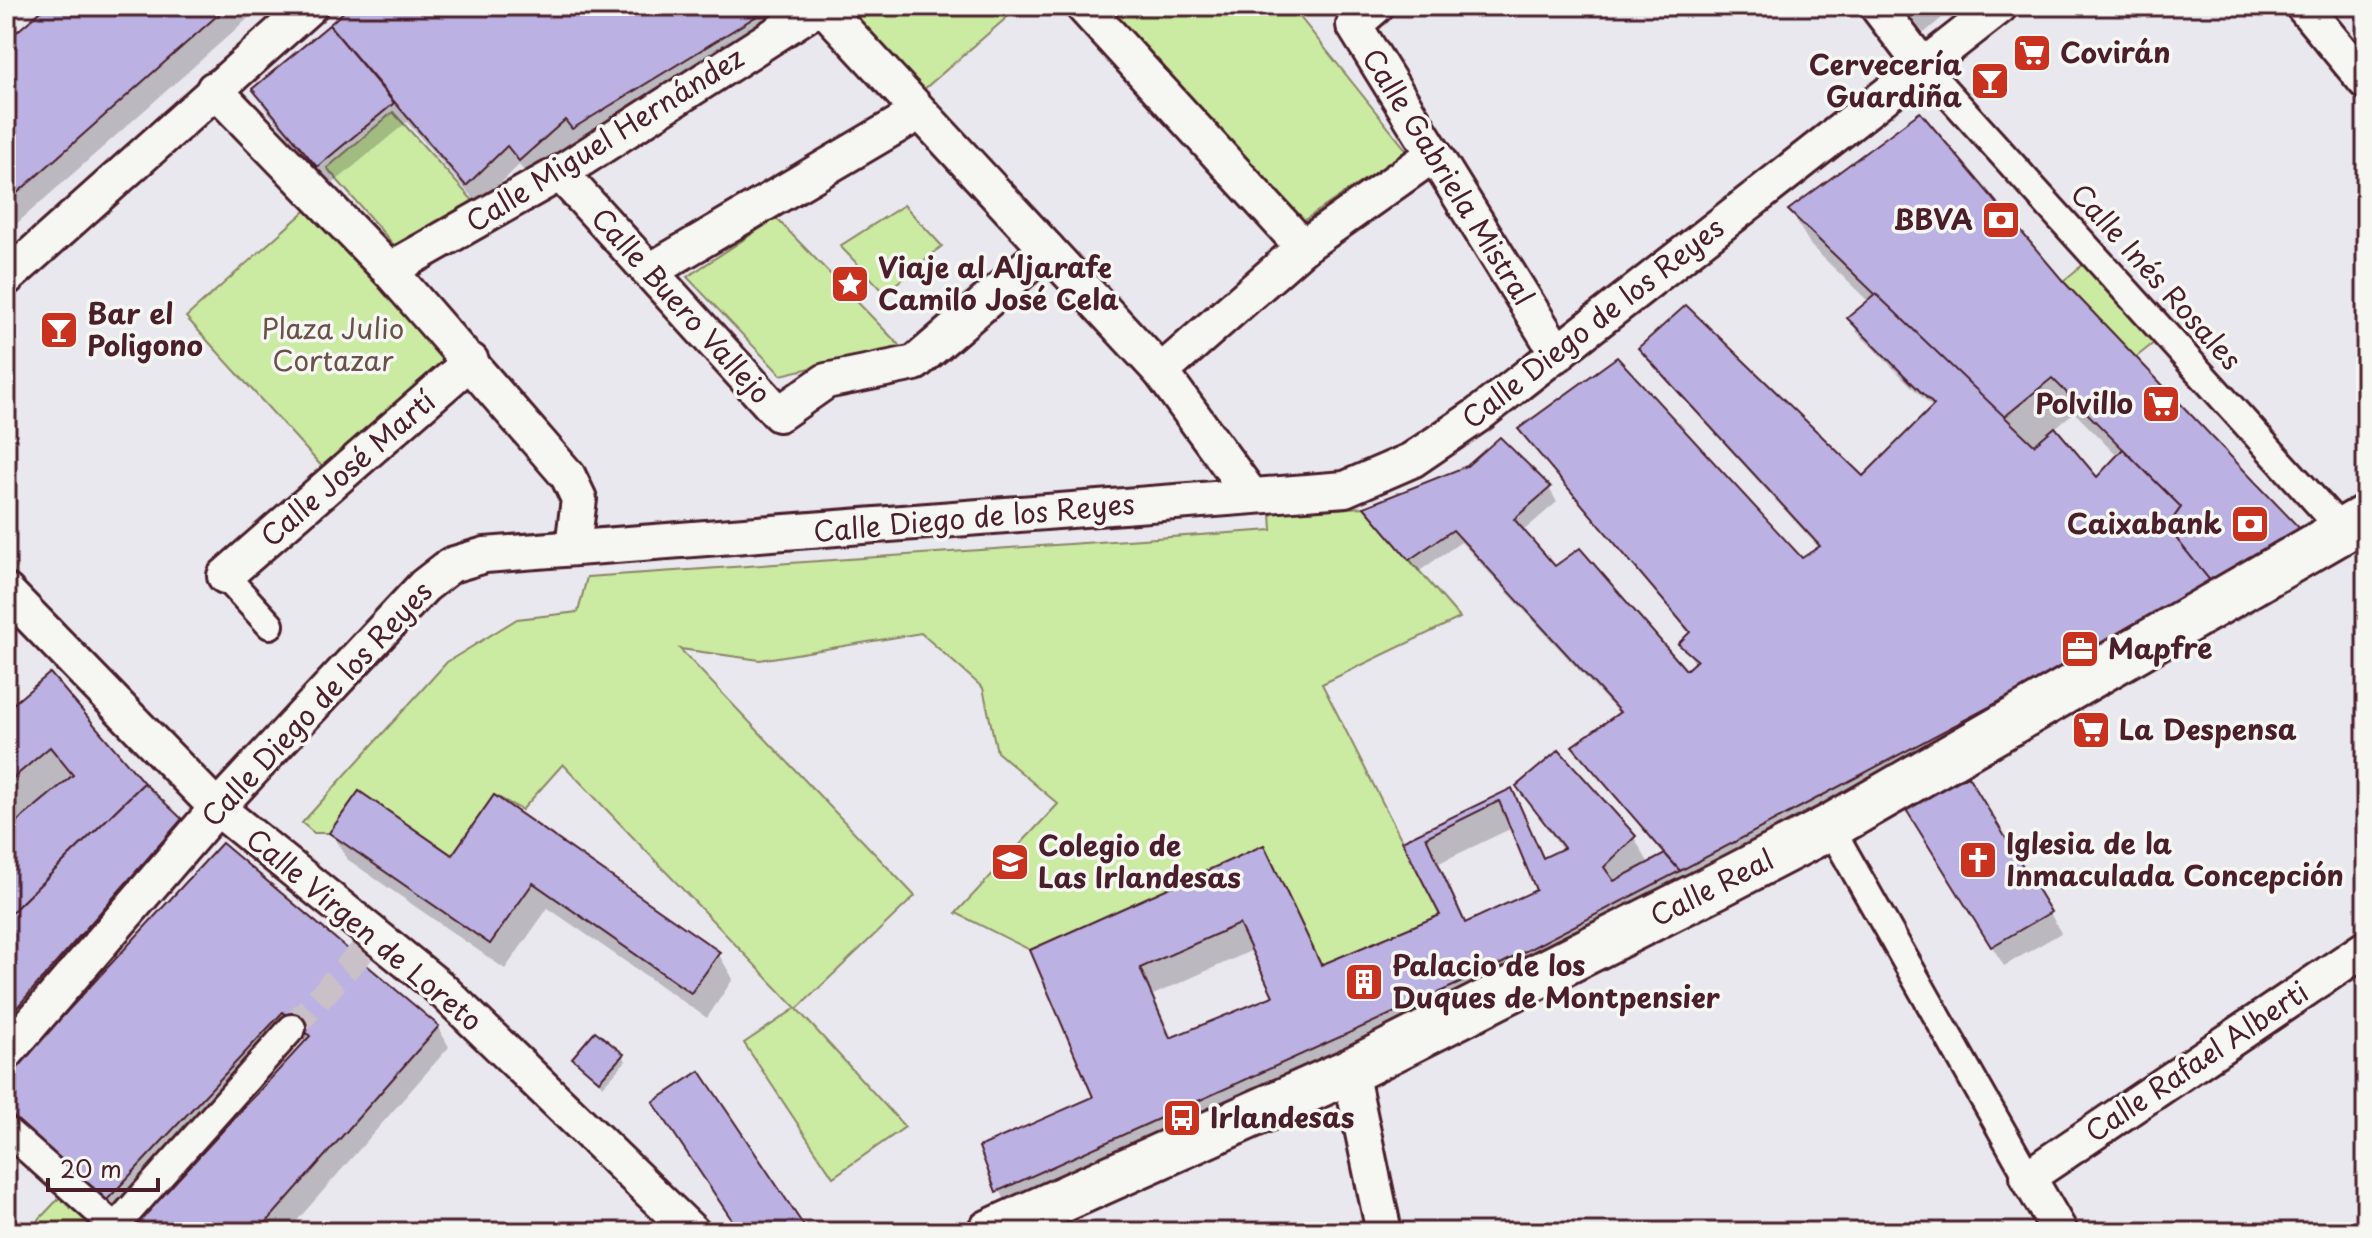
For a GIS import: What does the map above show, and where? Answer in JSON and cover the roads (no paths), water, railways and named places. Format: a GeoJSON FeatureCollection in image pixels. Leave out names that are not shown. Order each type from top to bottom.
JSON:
{"type":"FeatureCollection","features":[{"type":"Feature","properties":{"kind":"main road","name":"Calle Real"},"geometry":{"type":"LineString","coordinates":[[990,1232],[1350,1071],[1830,827],[2354,524]]}},
{"type":"Feature","properties":{"kind":"street"},"geometry":{"type":"LineString","coordinates":[[6,278],[310,6]]}},
{"type":"Feature","properties":{"kind":"street"},"geometry":{"type":"LineString","coordinates":[[821,6],[1161,372],[1250,494]]}},
{"type":"Feature","properties":{"kind":"street","name":"Calle Miguel Hernández"},"geometry":{"type":"LineString","coordinates":[[389,270],[560,173],[821,6]]}},
{"type":"Feature","properties":{"kind":"street"},"geometry":{"type":"LineString","coordinates":[[1083,6],[1303,247]]}},
{"type":"Feature","properties":{"kind":"street","name":"Calle Gabriela Mistral"},"geometry":{"type":"LineString","coordinates":[[1376,6],[1354,25],[1558,354]]}},
{"type":"Feature","properties":{"kind":"street"},"geometry":{"type":"LineString","coordinates":[[1877,6],[1922,65]]}},
{"type":"Feature","properties":{"kind":"street","name":"Calle Diego de los Reyes"},"geometry":{"type":"LineString","coordinates":[[6,1053],[217,808],[413,597],[451,565],[485,555],[573,547],[988,519],[1250,494],[1345,489],[1412,460],[1558,354],[2000,6]]}},
{"type":"Feature","properties":{"kind":"street"},"geometry":{"type":"LineString","coordinates":[[2303,6],[2366,82]]}},
{"type":"Feature","properties":{"kind":"street","name":"Calle Inés Rosales"},"geometry":{"type":"LineString","coordinates":[[1922,65],[2354,524]]}},
{"type":"Feature","properties":{"kind":"street"},"geometry":{"type":"LineString","coordinates":[[214,89],[389,270],[568,476],[579,499],[573,547]]}},
{"type":"Feature","properties":{"kind":"street"},"geometry":{"type":"LineString","coordinates":[[650,271],[918,113]]}},
{"type":"Feature","properties":{"kind":"street"},"geometry":{"type":"LineString","coordinates":[[1161,372],[1303,247],[1434,154]]}},
{"type":"Feature","properties":{"kind":"street","name":"Calle Buero Vallejo"},"geometry":{"type":"LineString","coordinates":[[560,173],[779,414],[826,381],[915,363],[1047,249]]}},
{"type":"Feature","properties":{"kind":"street","name":"Calle José Martí"},"geometry":{"type":"LineString","coordinates":[[225,576],[471,361]]}},
{"type":"Feature","properties":{"kind":"street"},"geometry":{"type":"LineString","coordinates":[[225,576],[270,625]]}},
{"type":"Feature","properties":{"kind":"street","name":"Calle Virgen de Loreto"},"geometry":{"type":"LineString","coordinates":[[6,591],[217,808],[440,988],[692,1232]]}},
{"type":"Feature","properties":{"kind":"street"},"geometry":{"type":"LineString","coordinates":[[1830,827],[2060,1232]]}},
{"type":"Feature","properties":{"kind":"street","name":"Calle Rafael Alberti"},"geometry":{"type":"LineString","coordinates":[[2028,1177],[2366,948]]}},
{"type":"Feature","properties":{"kind":"street"},"geometry":{"type":"LineString","coordinates":[[6,1130],[115,1227],[292,1028]]}},
{"type":"Feature","properties":{"kind":"street"},"geometry":{"type":"LineString","coordinates":[[1350,1071],[1384,1232]]}},
{"type":"Feature","properties":{"kind":"tunnel"},"geometry":{"type":"LineString","coordinates":[[292,1028],[375,937]]}},
{"type":"Feature","properties":{"kind":"place","name":"Covirán"},"geometry":{"type":"Point","coordinates":[2032,53]}},
{"type":"Feature","properties":{"kind":"place","name":"Cervecería Guardiña"},"geometry":{"type":"Point","coordinates":[1990,81]}},
{"type":"Feature","properties":{"kind":"place","name":"BBVA"},"geometry":{"type":"Point","coordinates":[2001,220]}},
{"type":"Feature","properties":{"kind":"place","name":"Viaje al Aljarafe Camilo José Cela"},"geometry":{"type":"Point","coordinates":[850,284]}},
{"type":"Feature","properties":{"kind":"place","name":"Bar el Poligono"},"geometry":{"type":"Point","coordinates":[59,330]}},
{"type":"Feature","properties":{"kind":"place","name":"Polvillo"},"geometry":{"type":"Point","coordinates":[2161,404]}},
{"type":"Feature","properties":{"kind":"place","name":"Caixabank"},"geometry":{"type":"Point","coordinates":[2250,524]}},
{"type":"Feature","properties":{"kind":"place","name":"Mapfre"},"geometry":{"type":"Point","coordinates":[2080,649]}},
{"type":"Feature","properties":{"kind":"place","name":"La Despensa"},"geometry":{"type":"Point","coordinates":[2091,730]}},
{"type":"Feature","properties":{"kind":"place","name":"Iglesia de la Inmaculada Concepción"},"geometry":{"type":"Point","coordinates":[1978,860]}},
{"type":"Feature","properties":{"kind":"place","name":"Colegio de Las Irlandesas"},"geometry":{"type":"Point","coordinates":[1010,862]}},
{"type":"Feature","properties":{"kind":"place","name":"Palacio de los Duques de Montpensier"},"geometry":{"type":"Point","coordinates":[1364,982]}},
{"type":"Feature","properties":{"kind":"place","name":"Irlandesas"},"geometry":{"type":"Point","coordinates":[1182,1118]}},
{"type":"Feature","properties":{"kind":"park label","name":"Plaza Julio Cortazar"},"geometry":{"type":"Point","coordinates":[333,345]}}]}
